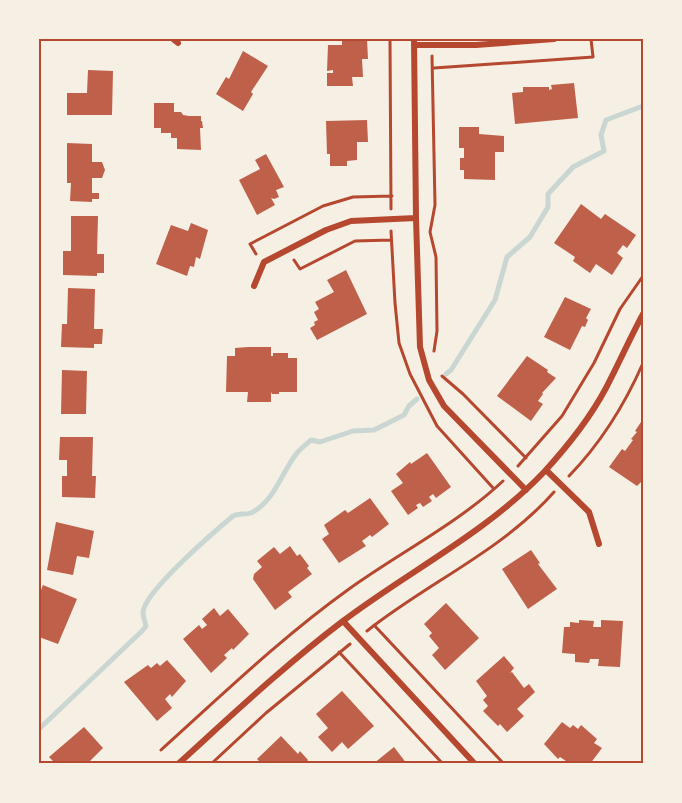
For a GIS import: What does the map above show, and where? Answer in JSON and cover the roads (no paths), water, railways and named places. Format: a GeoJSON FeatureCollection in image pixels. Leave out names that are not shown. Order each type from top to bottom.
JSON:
{"type":"FeatureCollection","features":[{"type":"Feature","properties":{"kind":"street"},"geometry":{"type":"LineString","coordinates":[[526,490],[444,406],[429,380],[420,347],[414,42],[431,45],[476,45],[554,39]]}},
{"type":"Feature","properties":{"kind":"street"},"geometry":{"type":"LineString","coordinates":[[254,286],[264,262],[326,230],[351,220],[416,218]]}},
{"type":"Feature","properties":{"kind":"street"},"geometry":{"type":"LineString","coordinates":[[178,764],[280,671],[343,621],[464,540],[526,490],[577,433],[605,389],[643,314]]}},
{"type":"Feature","properties":{"kind":"street"},"geometry":{"type":"LineString","coordinates":[[546,470],[589,512],[599,544]]}},
{"type":"Feature","properties":{"kind":"street"},"geometry":{"type":"LineString","coordinates":[[343,621],[475,764]]}},
{"type":"Feature","properties":{"kind":"waterway"},"geometry":{"type":"LineString","coordinates":[[446,374],[451,370],[495,300],[507,257],[530,237],[548,207],[548,194],[573,167],[604,151],[601,135],[606,120],[643,106]]}},
{"type":"Feature","properties":{"kind":"waterway"},"geometry":{"type":"LineString","coordinates":[[39,729],[142,631],[146,626],[143,612],[147,602],[168,576],[233,516],[251,513],[259,508],[272,494],[297,453],[311,440],[320,442],[353,431],[374,430],[404,415],[417,399]]}}]}
